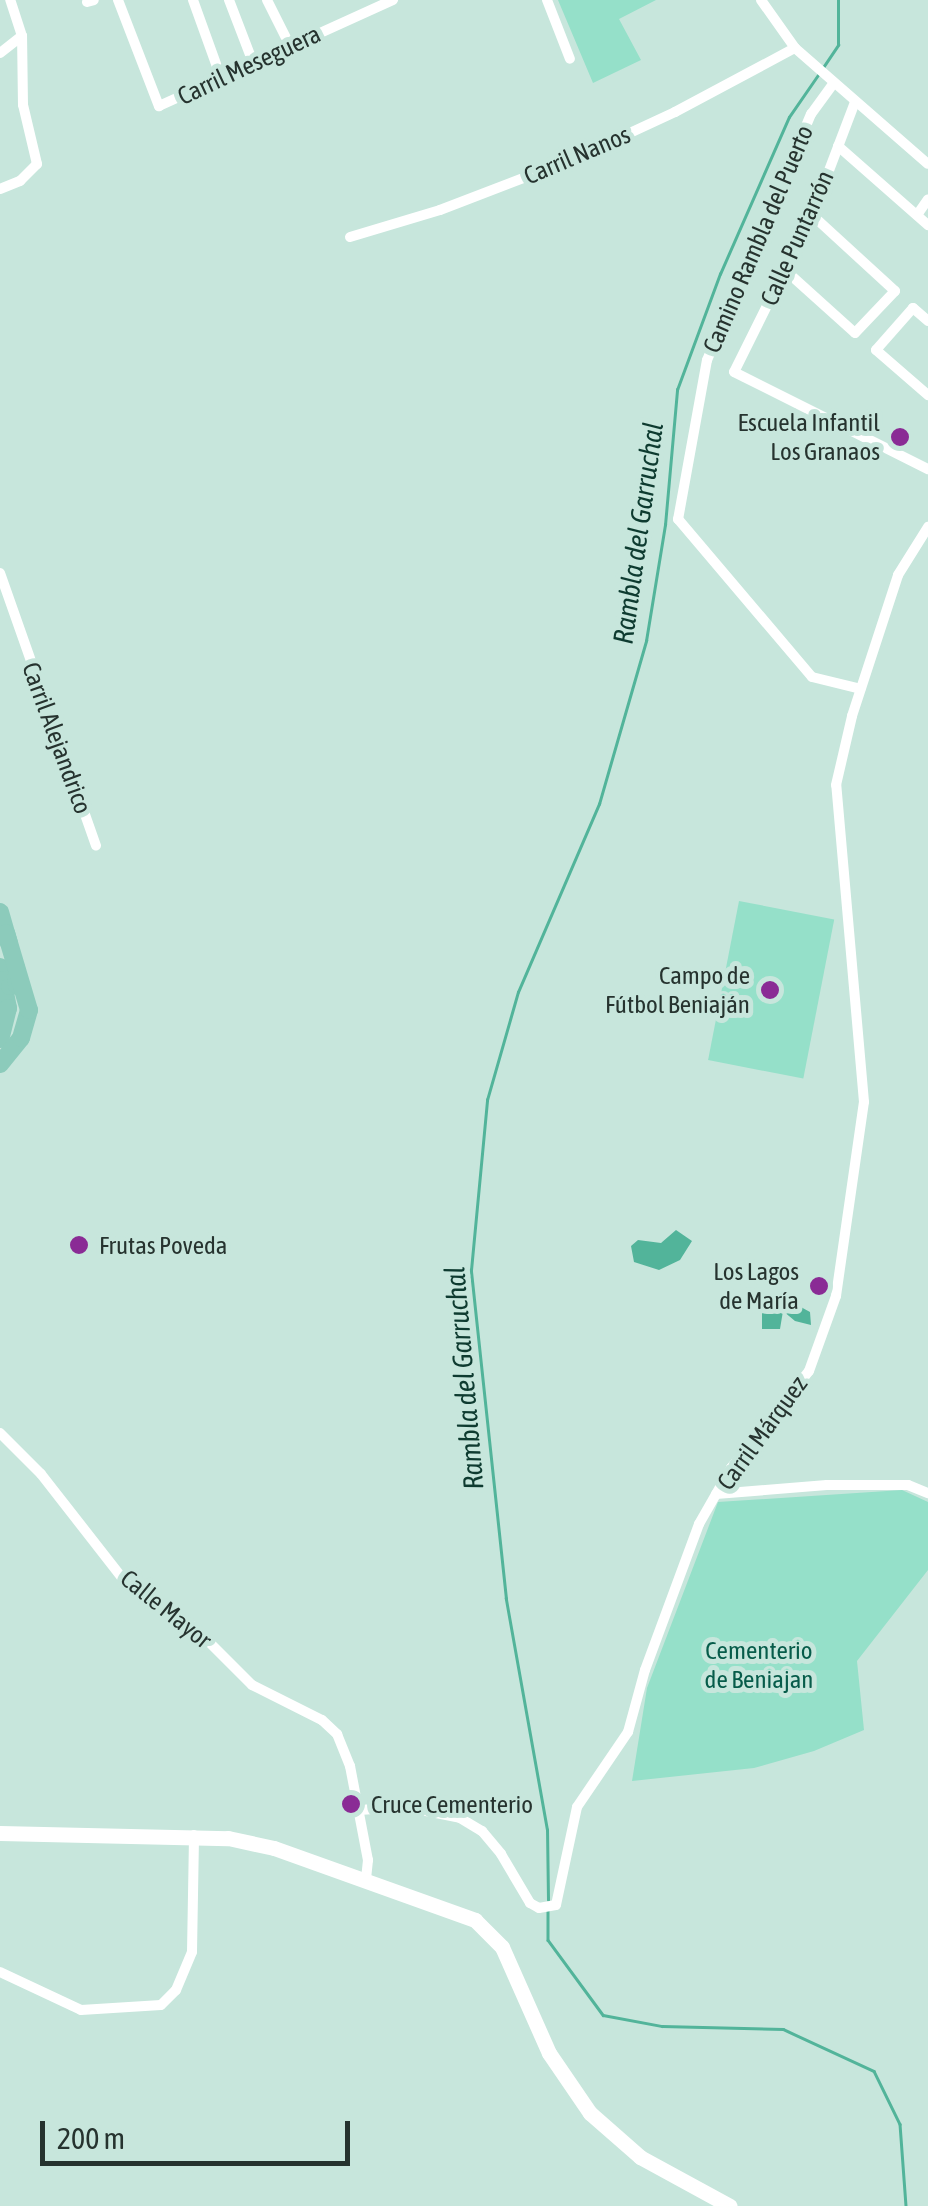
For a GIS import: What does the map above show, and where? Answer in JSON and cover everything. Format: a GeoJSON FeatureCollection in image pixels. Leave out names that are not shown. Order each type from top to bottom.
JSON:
{"type":"FeatureCollection","features":[{"type":"Feature","properties":{"kind":"main road"},"geometry":{"type":"LineString","coordinates":[[0,912],[28,1010],[21,1038],[0,1064]]}},
{"type":"Feature","properties":{"kind":"main road"},"geometry":{"type":"LineString","coordinates":[[2,974],[10,986],[19,980],[6,932]]}},
{"type":"Feature","properties":{"kind":"main road"},"geometry":{"type":"LineString","coordinates":[[0,1040],[8,1012],[2,974]]}},
{"type":"Feature","properties":{"kind":"main road"},"geometry":{"type":"LineString","coordinates":[[0,1833],[194,1834],[260,1845],[458,1912],[485,1927],[502,1947],[560,2072],[590,2112],[640,2156],[730,2206]]}},
{"type":"Feature","properties":{"kind":"street"},"geometry":{"type":"LineString","coordinates":[[0,189],[20,181],[38,164],[23,105],[22,36],[10,0]]}},
{"type":"Feature","properties":{"kind":"street","name":"Carril Meseguera"},"geometry":{"type":"LineString","coordinates":[[118,0],[158,106],[252,60],[393,0]]}},
{"type":"Feature","properties":{"kind":"street"},"geometry":{"type":"LineString","coordinates":[[194,0],[220,75]]}},
{"type":"Feature","properties":{"kind":"street"},"geometry":{"type":"LineString","coordinates":[[229,0],[252,60]]}},
{"type":"Feature","properties":{"kind":"street"},"geometry":{"type":"LineString","coordinates":[[267,0],[290,46]]}},
{"type":"Feature","properties":{"kind":"street"},"geometry":{"type":"LineString","coordinates":[[547,0],[570,59]]}},
{"type":"Feature","properties":{"kind":"street"},"geometry":{"type":"LineString","coordinates":[[761,0],[795,48],[928,164]]}},
{"type":"Feature","properties":{"kind":"street"},"geometry":{"type":"LineString","coordinates":[[0,53],[22,36]]}},
{"type":"Feature","properties":{"kind":"street","name":"Carril Nanos"},"geometry":{"type":"LineString","coordinates":[[350,237],[440,210],[578,157],[675,112],[795,48]]}},
{"type":"Feature","properties":{"kind":"street","name":"Camino Rambla del Puerto"},"geometry":{"type":"LineString","coordinates":[[833,84],[811,114],[707,360],[678,519],[812,676],[861,689]]}},
{"type":"Feature","properties":{"kind":"street","name":"Calle Puntarrón"},"geometry":{"type":"LineString","coordinates":[[855,102],[812,215],[734,372],[928,469]]}},
{"type":"Feature","properties":{"kind":"street"},"geometry":{"type":"LineString","coordinates":[[838,146],[928,225]]}},
{"type":"Feature","properties":{"kind":"street"},"geometry":{"type":"LineString","coordinates":[[917,216],[928,199]]}},
{"type":"Feature","properties":{"kind":"street"},"geometry":{"type":"LineString","coordinates":[[785,270],[854,332],[895,290],[812,215]]}},
{"type":"Feature","properties":{"kind":"street"},"geometry":{"type":"LineString","coordinates":[[926,388],[876,350],[913,308],[928,321]]}},
{"type":"Feature","properties":{"kind":"street","name":"Carril Márquez"},"geometry":{"type":"LineString","coordinates":[[359,1810],[406,1807],[460,1818],[482,1831],[501,1854],[530,1903],[538,1908],[556,1905],[577,1807],[628,1732],[699,1524],[732,1468],[808,1370],[836,1296],[864,1102],[836,786],[861,689],[898,575],[928,527]]}},
{"type":"Feature","properties":{"kind":"street","name":"Carril Alejandrico"},"geometry":{"type":"LineString","coordinates":[[0,572],[96,846]]}},
{"type":"Feature","properties":{"kind":"street","name":"Calle Mayor"},"geometry":{"type":"LineString","coordinates":[[0,1433],[41,1474],[128,1584],[194,1627],[252,1685],[330,1726],[348,1757],[368,1860],[366,1879]]}},
{"type":"Feature","properties":{"kind":"street"},"geometry":{"type":"LineString","coordinates":[[716,1494],[827,1485],[908,1486],[928,1493]]}},
{"type":"Feature","properties":{"kind":"street"},"geometry":{"type":"LineString","coordinates":[[0,1972],[82,2010],[161,2005],[176,1990],[192,1952],[194,1834]]}},
{"type":"Feature","properties":{"kind":"green space"},"geometry":{"type":"Polygon","coordinates":[[[558,0],[656,0],[619,19],[641,60],[593,83],[558,0]]]}},
{"type":"Feature","properties":{"kind":"green space","name":"Campo de Fútbol Beniaján"},"geometry":{"type":"Polygon","coordinates":[[[739,901],[834,920],[803,1079],[708,1060],[739,901]]]}},
{"type":"Feature","properties":{"kind":"green space","name":"Cementerio de Beniajan"},"geometry":{"type":"Polygon","coordinates":[[[902,1490],[928,1502],[928,1570],[857,1661],[864,1730],[814,1751],[754,1768],[632,1781],[647,1688],[718,1502],[902,1490]]]}},
{"type":"Feature","properties":{"kind":"shaded area"},"geometry":{"type":"Polygon","coordinates":[[[676,1230],[692,1241],[680,1260],[659,1270],[634,1262],[631,1246],[638,1240],[661,1243],[676,1230]]]}},
{"type":"Feature","properties":{"kind":"shaded area"},"geometry":{"type":"Polygon","coordinates":[[[775,1293],[810,1312],[811,1325],[795,1321],[783,1311],[780,1329],[762,1329],[762,1313],[768,1308],[766,1295],[775,1293]]]}},
{"type":"Feature","properties":{"kind":"waterway","name":"Rambla del Garruchal"},"geometry":{"type":"LineString","coordinates":[[822,69],[838,45],[838,0]]}},
{"type":"Feature","properties":{"kind":"waterway","name":"Rambla del Garruchal"},"geometry":{"type":"LineString","coordinates":[[548,1900],[547,1830],[506,1599],[471,1270],[487,1100],[518,992],[599,804],[646,641],[665,525],[677,390],[720,274],[789,117],[818,75]]}},
{"type":"Feature","properties":{"kind":"waterway","name":"Rambla del Garruchal"},"geometry":{"type":"LineString","coordinates":[[548,1908],[548,1940],[603,2015],[662,2026],[783,2029],[874,2071],[900,2124],[906,2206]]}},
{"type":"Feature","properties":{"kind":"place","name":"Escuela Infantil Los Granaos"},"geometry":{"type":"Point","coordinates":[900,437]}},
{"type":"Feature","properties":{"kind":"place","name":"Campo de Fútbol Beniaján"},"geometry":{"type":"Point","coordinates":[770,990]}},
{"type":"Feature","properties":{"kind":"place","name":"Frutas Poveda"},"geometry":{"type":"Point","coordinates":[79,1245]}},
{"type":"Feature","properties":{"kind":"place","name":"Los Lagos de María"},"geometry":{"type":"Point","coordinates":[819,1286]}},
{"type":"Feature","properties":{"kind":"place","name":"Cruce Cementerio"},"geometry":{"type":"Point","coordinates":[351,1804]}}]}
